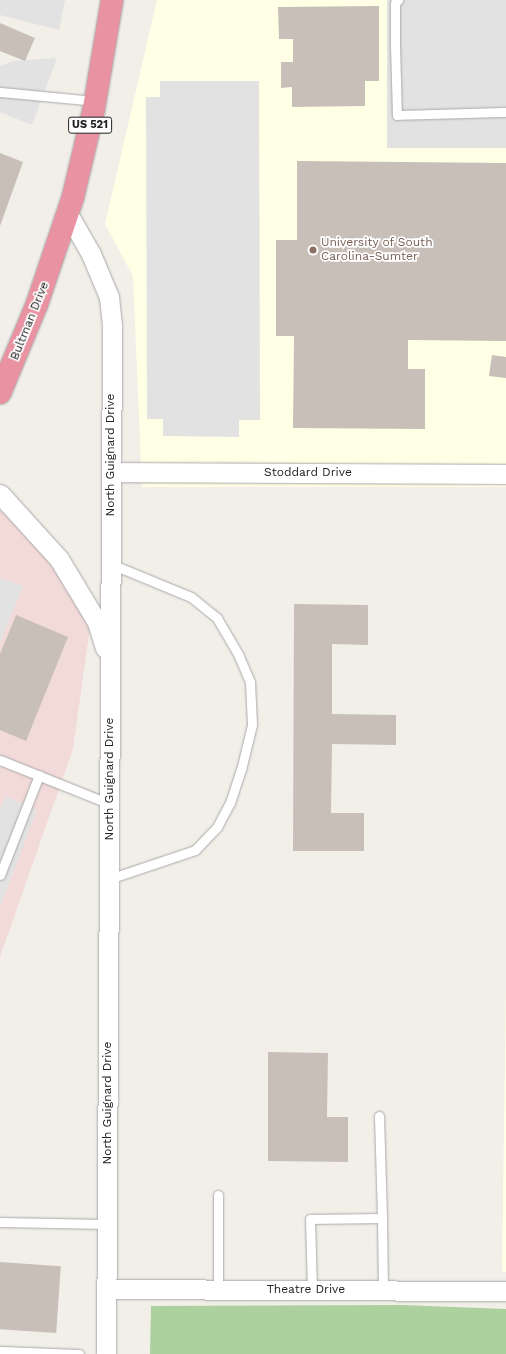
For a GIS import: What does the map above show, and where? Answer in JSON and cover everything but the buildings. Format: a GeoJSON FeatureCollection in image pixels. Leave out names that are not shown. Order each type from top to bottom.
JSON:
{"type":"FeatureCollection","features":[{"type":"Feature","properties":{"kind":"highway","name":"US 521"},"geometry":{"type":"LineString","coordinates":[[68,214],[95,101],[112,0]]}},
{"type":"Feature","properties":{"kind":"highway","name":"Bultman Drive"},"geometry":{"type":"LineString","coordinates":[[0,393],[58,248],[68,214]]}},
{"type":"Feature","properties":{"kind":"street","name":"North Guignard Drive"},"geometry":{"type":"LineString","coordinates":[[68,214],[90,254],[109,297],[112,326],[106,1354]]}},
{"type":"Feature","properties":{"kind":"street","name":"Stoddard Drive"},"geometry":{"type":"LineString","coordinates":[[111,472],[506,474]]}},
{"type":"Feature","properties":{"kind":"street"},"geometry":{"type":"LineString","coordinates":[[0,494],[59,559],[97,622],[110,668]]}},
{"type":"Feature","properties":{"kind":"street","name":"Theatre Drive"},"geometry":{"type":"LineString","coordinates":[[107,1289],[506,1291]]}},
{"type":"Feature","properties":{"kind":"lane"},"geometry":{"type":"LineString","coordinates":[[398,0],[395,3],[397,115],[506,112]]}},
{"type":"Feature","properties":{"kind":"lane"},"geometry":{"type":"LineString","coordinates":[[0,92],[95,101]]}},
{"type":"Feature","properties":{"kind":"lane"},"geometry":{"type":"LineString","coordinates":[[109,879],[196,850],[217,827],[230,803],[242,770],[252,725],[250,682],[238,654],[217,618],[191,596],[111,564]]}},
{"type":"Feature","properties":{"kind":"lane"},"geometry":{"type":"LineString","coordinates":[[0,760],[110,804]]}},
{"type":"Feature","properties":{"kind":"lane"},"geometry":{"type":"LineString","coordinates":[[0,875],[39,775]]}},
{"type":"Feature","properties":{"kind":"lane"},"geometry":{"type":"LineString","coordinates":[[379,1116],[383,1290]]}},
{"type":"Feature","properties":{"kind":"lane"},"geometry":{"type":"LineString","coordinates":[[218,1195],[218,1290]]}},
{"type":"Feature","properties":{"kind":"lane"},"geometry":{"type":"LineString","coordinates":[[312,1290],[310,1219],[382,1218]]}},
{"type":"Feature","properties":{"kind":"lane"},"geometry":{"type":"LineString","coordinates":[[0,1222],[107,1224]]}},
{"type":"Feature","properties":{"kind":"lane"},"geometry":{"type":"LineString","coordinates":[[0,1351],[79,1354]]}},
{"type":"Feature","properties":{"kind":"shaded area"},"geometry":{"type":"Polygon","coordinates":[[[0,0],[65,0],[59,30],[0,15],[0,0]]]}},
{"type":"Feature","properties":{"kind":"shaded area","name":"University of South Carolina-Sumter"},"geometry":{"type":"Polygon","coordinates":[[[157,0],[506,0],[506,487],[142,487],[133,276],[105,224],[157,0]]]}},
{"type":"Feature","properties":{"kind":"shaded area"},"geometry":{"type":"Polygon","coordinates":[[[387,0],[506,0],[506,148],[387,148],[387,0]]]}},
{"type":"Feature","properties":{"kind":"shaded area"},"geometry":{"type":"Polygon","coordinates":[[[57,58],[32,125],[0,112],[0,66],[13,61],[57,58]]]}},
{"type":"Feature","properties":{"kind":"shaded area"},"geometry":{"type":"Polygon","coordinates":[[[160,81],[259,81],[260,420],[239,420],[239,437],[163,436],[163,419],[147,419],[146,97],[160,97],[160,81]]]}},
{"type":"Feature","properties":{"kind":"shaded area"},"geometry":{"type":"Polygon","coordinates":[[[0,510],[31,535],[62,577],[90,627],[73,749],[0,957],[0,510]]]}},
{"type":"Feature","properties":{"kind":"shaded area"},"geometry":{"type":"Polygon","coordinates":[[[0,578],[23,586],[0,643],[0,578]]]}},
{"type":"Feature","properties":{"kind":"shaded area"},"geometry":{"type":"Polygon","coordinates":[[[6,796],[37,810],[0,907],[0,810],[6,796]]]}},
{"type":"Feature","properties":{"kind":"shaded area"},"geometry":{"type":"Polygon","coordinates":[[[506,989],[506,1272],[502,1271],[506,989]]]}},
{"type":"Feature","properties":{"kind":"green space"},"geometry":{"type":"Polygon","coordinates":[[[402,1305],[506,1309],[506,1354],[150,1354],[151,1306],[402,1305]]]}},
{"type":"Feature","properties":{"kind":"place","name":"University of South Carolina-Sumter"},"geometry":{"type":"Point","coordinates":[313,250]}}]}
